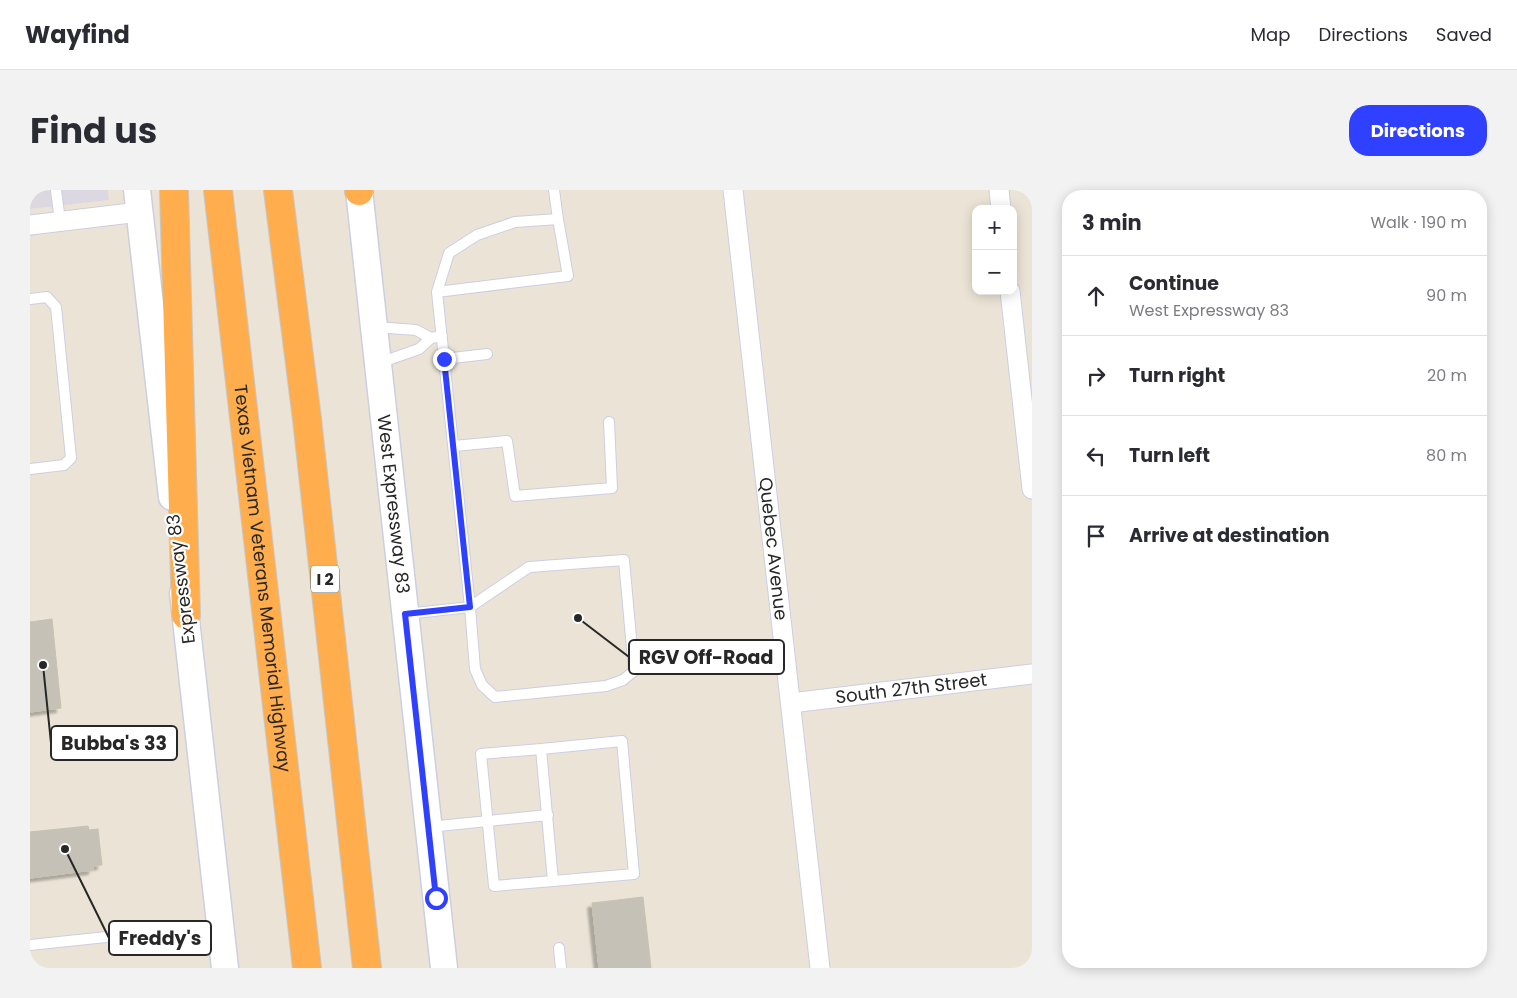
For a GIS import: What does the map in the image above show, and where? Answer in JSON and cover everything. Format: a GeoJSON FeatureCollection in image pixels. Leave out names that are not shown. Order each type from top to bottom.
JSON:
{"type":"FeatureCollection","features":[{"type":"Feature","properties":{"kind":"highway"},"geometry":{"type":"LineString","coordinates":[[174,190],[186,615]]}},
{"type":"Feature","properties":{"kind":"highway","name":"Texas Vietnam Veterans Memorial Highway"},"geometry":{"type":"LineString","coordinates":[[218,190],[307,968]]}},
{"type":"Feature","properties":{"kind":"highway","name":"I 2"},"geometry":{"type":"LineString","coordinates":[[278,190],[307,419],[367,968]]}},
{"type":"Feature","properties":{"kind":"main road","name":"West Expressway 83"},"geometry":{"type":"LineString","coordinates":[[361,190],[374,327],[444,968]]}},
{"type":"Feature","properties":{"kind":"main road","name":"Expressway 83"},"geometry":{"type":"LineString","coordinates":[[138,201],[225,968]]}},
{"type":"Feature","properties":{"kind":"street","name":"Quebec Avenue"},"geometry":{"type":"LineString","coordinates":[[733,190],[820,968]]}},
{"type":"Feature","properties":{"kind":"street"},"geometry":{"type":"LineString","coordinates":[[999,190],[1001,205]]}},
{"type":"Feature","properties":{"kind":"street"},"geometry":{"type":"LineString","coordinates":[[30,225],[60,221],[138,201]]}},
{"type":"Feature","properties":{"kind":"street"},"geometry":{"type":"LineString","coordinates":[[1010,295],[1032,489]]}},
{"type":"Feature","properties":{"kind":"street","name":"South 27th Street"},"geometry":{"type":"LineString","coordinates":[[791,703],[1032,674]]}},
{"type":"Feature","properties":{"kind":"lane"},"geometry":{"type":"LineString","coordinates":[[56,190],[60,221]]}},
{"type":"Feature","properties":{"kind":"lane"},"geometry":{"type":"LineString","coordinates":[[437,292],[568,276],[554,190]]}},
{"type":"Feature","properties":{"kind":"lane"},"geometry":{"type":"LineString","coordinates":[[405,614],[470,607],[529,566],[624,560],[634,671],[622,680],[606,686],[495,697],[482,685],[475,669],[470,607],[454,446],[444,359],[436,337],[437,292],[449,253],[477,235],[515,222],[558,219]]}},
{"type":"Feature","properties":{"kind":"lane"},"geometry":{"type":"LineString","coordinates":[[30,299],[47,298],[56,307],[71,458],[64,465],[30,469]]}},
{"type":"Feature","properties":{"kind":"lane"},"geometry":{"type":"LineString","coordinates":[[374,327],[416,330],[436,337]]}},
{"type":"Feature","properties":{"kind":"lane"},"geometry":{"type":"LineString","coordinates":[[378,364],[419,349],[436,337]]}},
{"type":"Feature","properties":{"kind":"lane"},"geometry":{"type":"LineString","coordinates":[[444,359],[487,354]]}},
{"type":"Feature","properties":{"kind":"lane"},"geometry":{"type":"LineString","coordinates":[[454,446],[507,441],[516,496],[612,488],[609,422]]}},
{"type":"Feature","properties":{"kind":"lane"},"geometry":{"type":"LineString","coordinates":[[622,742],[634,874],[494,886],[481,754],[541,749],[622,742]]}},
{"type":"Feature","properties":{"kind":"lane"},"geometry":{"type":"LineString","coordinates":[[541,749],[553,881]]}},
{"type":"Feature","properties":{"kind":"lane"},"geometry":{"type":"LineString","coordinates":[[428,827],[548,815]]}},
{"type":"Feature","properties":{"kind":"lane"},"geometry":{"type":"LineString","coordinates":[[30,945],[220,925]]}},
{"type":"Feature","properties":{"kind":"lane"},"geometry":{"type":"LineString","coordinates":[[559,948],[561,968]]}},
{"type":"Feature","properties":{"kind":"shaded area"},"geometry":{"type":"Polygon","coordinates":[[[30,190],[108,190],[109,200],[30,209],[30,190]]]}},
{"type":"Feature","properties":{"kind":"building"},"geometry":{"type":"Polygon","coordinates":[[[52,619],[61,708],[30,712],[30,622],[52,619]]]}},
{"type":"Feature","properties":{"kind":"building"},"geometry":{"type":"Polygon","coordinates":[[[88,826],[89,830],[98,829],[102,865],[93,866],[93,870],[30,878],[30,832],[88,826]]]}},
{"type":"Feature","properties":{"kind":"building"},"geometry":{"type":"Polygon","coordinates":[[[643,897],[651,968],[599,968],[592,903],[643,897]]]}},
{"type":"Feature","properties":{"kind":"place","name":"RGV Off-Road"},"geometry":{"type":"Point","coordinates":[578,618]}},
{"type":"Feature","properties":{"kind":"place","name":"Bubba's 33"},"geometry":{"type":"Point","coordinates":[43,665]}},
{"type":"Feature","properties":{"kind":"place","name":"Freddy's"},"geometry":{"type":"Point","coordinates":[65,849]}},
{"type":"Feature","properties":{"kind":"route"},"geometry":{"type":"LineString","coordinates":[[436,898],[405,614],[470,607],[444,359]]}}]}
